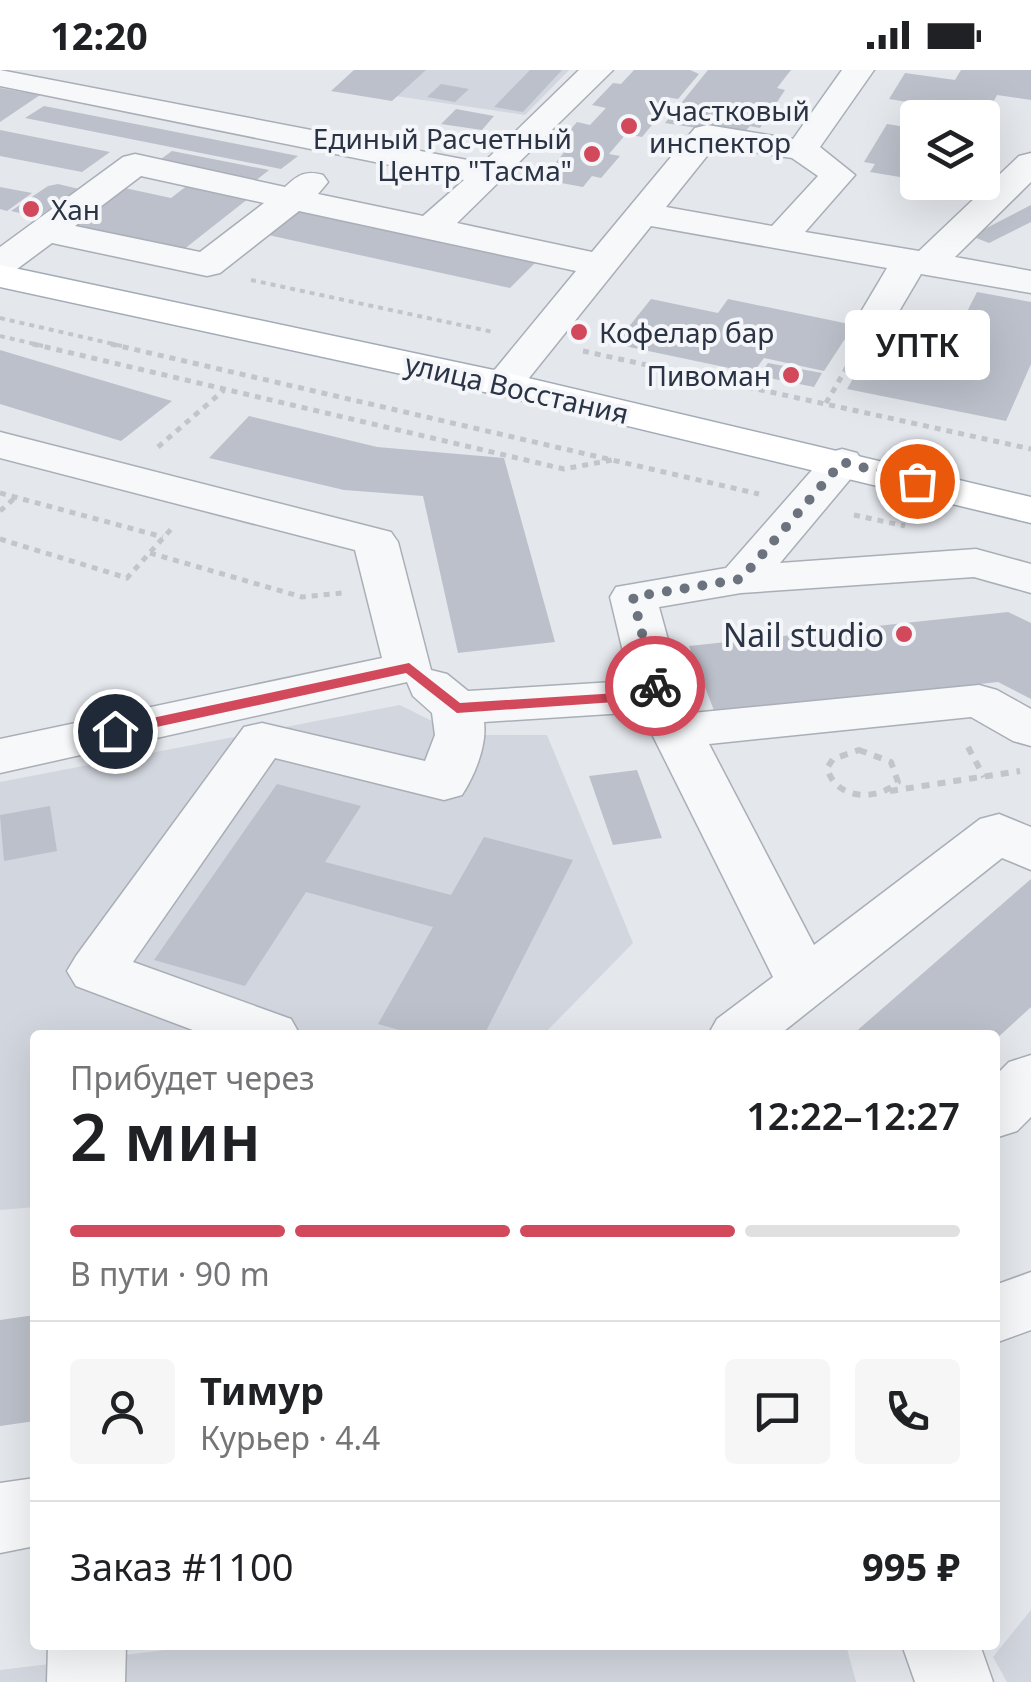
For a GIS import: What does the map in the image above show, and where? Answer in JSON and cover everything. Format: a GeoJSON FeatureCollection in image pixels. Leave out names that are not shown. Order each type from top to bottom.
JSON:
{"type":"FeatureCollection","features":[{"type":"Feature","properties":{"kind":"main road","name":"улица Восстания"},"geometry":{"type":"LineString","coordinates":[[0,276],[503,384],[1031,510]]}},
{"type":"Feature","properties":{"kind":"lane"},"geometry":{"type":"LineString","coordinates":[[429,230],[597,70]]}},
{"type":"Feature","properties":{"kind":"lane"},"geometry":{"type":"LineString","coordinates":[[802,150],[858,70]]}},
{"type":"Feature","properties":{"kind":"lane"},"geometry":{"type":"LineString","coordinates":[[0,77],[490,176]]}},
{"type":"Feature","properties":{"kind":"lane"},"geometry":{"type":"LineString","coordinates":[[503,384],[707,135],[802,150],[838,175],[780,238]]}},
{"type":"Feature","properties":{"kind":"lane"},"geometry":{"type":"LineString","coordinates":[[871,327],[918,263],[1031,163]]}},
{"type":"Feature","properties":{"kind":"lane"},"geometry":{"type":"LineString","coordinates":[[0,264],[136,164],[305,187],[429,230],[600,265]]}},
{"type":"Feature","properties":{"kind":"lane"},"geometry":{"type":"LineString","coordinates":[[46,231],[208,266],[305,187]]}},
{"type":"Feature","properties":{"kind":"lane"},"geometry":{"type":"LineString","coordinates":[[643,214],[1031,282]]}},
{"type":"Feature","properties":{"kind":"lane"},"geometry":{"type":"LineString","coordinates":[[0,445],[375,542],[409,668],[457,708],[667,713],[978,701],[1031,730]]}},
{"type":"Feature","properties":{"kind":"lane"},"geometry":{"type":"LineString","coordinates":[[741,579],[842,462]]}},
{"type":"Feature","properties":{"kind":"lane"},"geometry":{"type":"LineString","coordinates":[[804,983],[667,713],[633,597],[741,579],[976,563],[1031,579]]}},
{"type":"Feature","properties":{"kind":"lane"},"geometry":{"type":"LineString","coordinates":[[0,756],[409,668]]}},
{"type":"Feature","properties":{"kind":"lane"},"geometry":{"type":"LineString","coordinates":[[256,1030],[96,971],[262,740],[444,783],[460,734],[457,708]]}},
{"type":"Feature","properties":{"kind":"lane"},"geometry":{"type":"LineString","coordinates":[[744,1030],[1000,832],[1031,851]]}},
{"type":"Feature","properties":{"kind":"lane"},"geometry":{"type":"LineString","coordinates":[[1000,1109],[1031,1079]]}},
{"type":"Feature","properties":{"kind":"lane"},"geometry":{"type":"LineString","coordinates":[[1000,1312],[1031,1301]]}},
{"type":"Feature","properties":{"kind":"lane"},"geometry":{"type":"LineString","coordinates":[[0,1518],[30,1513]]}},
{"type":"Feature","properties":{"kind":"lane"},"geometry":{"type":"LineString","coordinates":[[86,1682],[88,1650]]}},
{"type":"Feature","properties":{"kind":"lane"},"geometry":{"type":"LineString","coordinates":[[943,1650],[954,1682]]}},
{"type":"Feature","properties":{"kind":"path"},"geometry":{"type":"LineString","coordinates":[[0,318],[907,526]]}},
{"type":"Feature","properties":{"kind":"path"},"geometry":{"type":"LineString","coordinates":[[826,404],[871,327]]}},
{"type":"Feature","properties":{"kind":"path"},"geometry":{"type":"LineString","coordinates":[[0,336],[564,469],[615,460]]}},
{"type":"Feature","properties":{"kind":"path"},"geometry":{"type":"LineString","coordinates":[[148,455],[225,389]]}},
{"type":"Feature","properties":{"kind":"path"},"geometry":{"type":"LineString","coordinates":[[0,493],[163,538]]}},
{"type":"Feature","properties":{"kind":"path"},"geometry":{"type":"LineString","coordinates":[[0,540],[127,578],[200,497]]}},
{"type":"Feature","properties":{"kind":"path"},"geometry":{"type":"LineString","coordinates":[[150,553],[302,597],[388,589]]}},
{"type":"Feature","properties":{"kind":"path"},"geometry":{"type":"LineString","coordinates":[[890,791],[898,782],[898,771],[890,760],[876,753],[843,752],[827,768],[838,788],[865,797],[1031,770]]}},
{"type":"Feature","properties":{"kind":"shaded area"},"geometry":{"type":"Polygon","coordinates":[[[398,70],[569,70],[525,115],[375,93],[398,70]]]}},
{"type":"Feature","properties":{"kind":"shaded area"},"geometry":{"type":"Polygon","coordinates":[[[400,705],[460,735],[547,735],[633,943],[548,1030],[30,1030],[30,1207],[0,1210],[0,782],[400,705]]]}},
{"type":"Feature","properties":{"kind":"shaded area"},"geometry":{"type":"Polygon","coordinates":[[[1031,1610],[1031,1682],[1007,1682],[993,1657],[1031,1610]]]}},
{"type":"Feature","properties":{"kind":"shaded area"},"geometry":{"type":"Polygon","coordinates":[[[166,1650],[847,1650],[856,1682],[0,1682],[0,1670],[166,1650]]]}},
{"type":"Feature","properties":{"kind":"building"},"geometry":{"type":"Polygon","coordinates":[[[354,70],[426,70],[392,101],[331,91],[354,70]]]}},
{"type":"Feature","properties":{"kind":"building"},"geometry":{"type":"Polygon","coordinates":[[[530,70],[562,70],[523,112],[494,107],[530,70]]]}},
{"type":"Feature","properties":{"kind":"building"},"geometry":{"type":"Polygon","coordinates":[[[634,70],[690,70],[699,74],[678,99],[666,97],[653,112],[662,113],[642,137],[626,134],[609,154],[620,156],[601,178],[592,176],[583,187],[529,177],[540,165],[552,167],[567,149],[555,147],[577,122],[590,125],[606,108],[592,105],[613,83],[621,84],[634,70]]]}},
{"type":"Feature","properties":{"kind":"building"},"geometry":{"type":"Polygon","coordinates":[[[708,70],[791,70],[777,88],[785,90],[760,128],[750,126],[742,135],[665,123],[708,70]]]}},
{"type":"Feature","properties":{"kind":"building"},"geometry":{"type":"Polygon","coordinates":[[[961,70],[1031,70],[1031,100],[997,95],[994,100],[889,99],[905,73],[955,80],[961,70]]]}},
{"type":"Feature","properties":{"kind":"building"},"geometry":{"type":"Polygon","coordinates":[[[441,84],[469,89],[455,102],[427,97],[441,84]]]}},
{"type":"Feature","properties":{"kind":"building"},"geometry":{"type":"Polygon","coordinates":[[[0,88],[40,95],[0,122],[0,88]]]}},
{"type":"Feature","properties":{"kind":"building"},"geometry":{"type":"Polygon","coordinates":[[[44,106],[298,156],[281,169],[25,118],[44,106]]]}},
{"type":"Feature","properties":{"kind":"building"},"geometry":{"type":"Polygon","coordinates":[[[456,109],[494,116],[482,130],[441,124],[456,109]]]}},
{"type":"Feature","properties":{"kind":"building"},"geometry":{"type":"Polygon","coordinates":[[[887,124],[900,126],[900,177],[870,172],[875,164],[864,162],[887,124]]]}},
{"type":"Feature","properties":{"kind":"building"},"geometry":{"type":"Polygon","coordinates":[[[0,130],[110,152],[82,172],[0,156],[0,130]]]}},
{"type":"Feature","properties":{"kind":"building"},"geometry":{"type":"Polygon","coordinates":[[[172,151],[269,170],[254,182],[157,162],[172,151]]]}},
{"type":"Feature","properties":{"kind":"building"},"geometry":{"type":"Polygon","coordinates":[[[188,185],[249,198],[183,250],[68,225],[120,187],[171,198],[188,185]]]}},
{"type":"Feature","properties":{"kind":"building"},"geometry":{"type":"Polygon","coordinates":[[[48,186],[79,189],[38,217],[11,211],[48,186]]]}},
{"type":"Feature","properties":{"kind":"building"},"geometry":{"type":"Polygon","coordinates":[[[0,187],[32,193],[7,211],[0,209],[0,187]]]}},
{"type":"Feature","properties":{"kind":"building"},"geometry":{"type":"Polygon","coordinates":[[[1031,205],[1031,222],[989,243],[971,236],[1031,205]]]}},
{"type":"Feature","properties":{"kind":"building"},"geometry":{"type":"Polygon","coordinates":[[[301,207],[539,259],[510,288],[268,235],[301,207]]]}},
{"type":"Feature","properties":{"kind":"building"},"geometry":{"type":"Polygon","coordinates":[[[977,292],[1031,302],[1031,364],[1006,421],[847,389],[880,330],[951,343],[977,292]]]}},
{"type":"Feature","properties":{"kind":"building"},"geometry":{"type":"Polygon","coordinates":[[[651,299],[718,313],[728,299],[854,325],[824,371],[764,358],[753,373],[615,344],[651,299]]]}},
{"type":"Feature","properties":{"kind":"building"},"geometry":{"type":"Polygon","coordinates":[[[0,350],[172,401],[121,441],[0,404],[0,350]]]}},
{"type":"Feature","properties":{"kind":"building","name":"Пивоман"},"geometry":{"type":"Polygon","coordinates":[[[768,363],[822,373],[814,387],[759,376],[768,363]]]}},
{"type":"Feature","properties":{"kind":"building"},"geometry":{"type":"Polygon","coordinates":[[[249,416],[377,447],[504,458],[555,642],[458,653],[423,496],[344,490],[209,458],[249,416]]]}},
{"type":"Feature","properties":{"kind":"building"},"geometry":{"type":"Polygon","coordinates":[[[1008,612],[1031,623],[1031,699],[998,682],[715,713],[689,646],[1008,612]]]}},
{"type":"Feature","properties":{"kind":"building"},"geometry":{"type":"Polygon","coordinates":[[[637,770],[662,838],[613,845],[589,776],[637,770]]]}},
{"type":"Feature","properties":{"kind":"building"},"geometry":{"type":"Polygon","coordinates":[[[277,784],[361,806],[325,862],[451,895],[484,837],[573,860],[487,1030],[399,1030],[378,1024],[433,927],[306,892],[245,986],[154,960],[277,784]]]}},
{"type":"Feature","properties":{"kind":"building"},"geometry":{"type":"Polygon","coordinates":[[[50,806],[57,851],[4,861],[0,815],[50,806]]]}},
{"type":"Feature","properties":{"kind":"building"},"geometry":{"type":"Polygon","coordinates":[[[1031,879],[1031,1007],[1000,1035],[1000,1030],[858,1030],[1031,879]]]}},
{"type":"Feature","properties":{"kind":"building"},"geometry":{"type":"Polygon","coordinates":[[[30,1316],[30,1422],[0,1426],[0,1320],[30,1316]]]}},
{"type":"Feature","properties":{"kind":"way so far"},"geometry":{"type":"LineString","coordinates":[[655,686],[633,597],[741,579],[842,462],[917,481]]}},
{"type":"Feature","properties":{"kind":"place","name":"Участковый инспектор"},"geometry":{"type":"Point","coordinates":[629,126]}},
{"type":"Feature","properties":{"kind":"place","name":"Единый Расчетный Центр \"Тасма\""},"geometry":{"type":"Point","coordinates":[592,154]}},
{"type":"Feature","properties":{"kind":"place","name":"Хан"},"geometry":{"type":"Point","coordinates":[31,209]}},
{"type":"Feature","properties":{"kind":"place","name":"Кофелар бар"},"geometry":{"type":"Point","coordinates":[579,332]}},
{"type":"Feature","properties":{"kind":"place","name":"Пивоман"},"geometry":{"type":"Point","coordinates":[791,375]}},
{"type":"Feature","properties":{"kind":"place","name":"УПТК"},"geometry":{"type":"Point","coordinates":[917,481]}},
{"type":"Feature","properties":{"kind":"place","name":"Nail studio"},"geometry":{"type":"Point","coordinates":[904,634]}},
{"type":"Feature","properties":{"kind":"route"},"geometry":{"type":"LineString","coordinates":[[115,731],[409,668],[457,708],[658,695],[655,686]]}}]}
